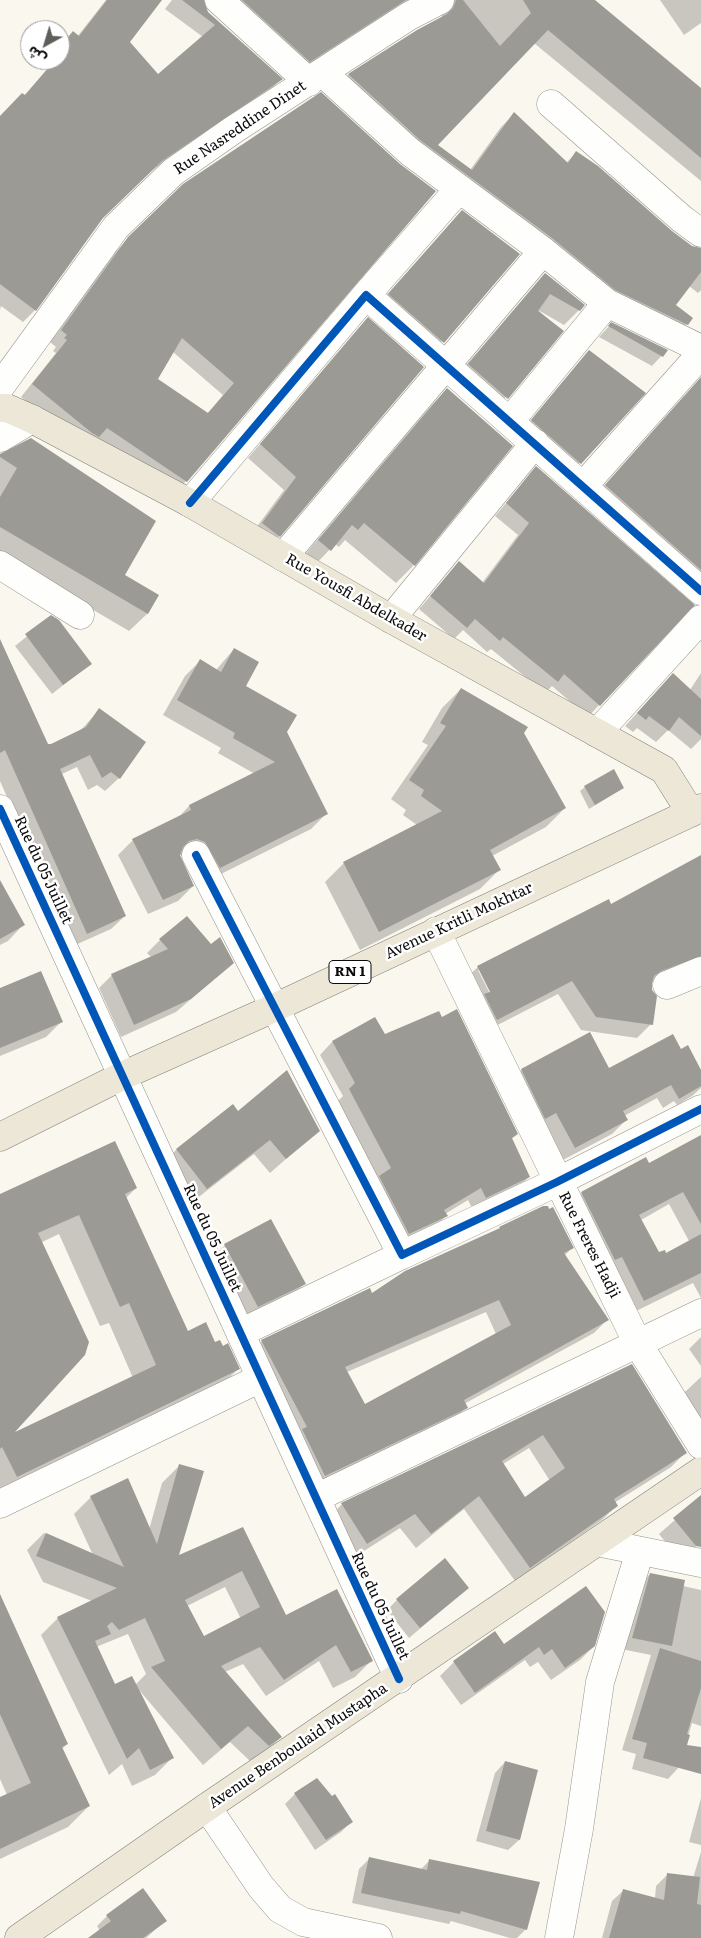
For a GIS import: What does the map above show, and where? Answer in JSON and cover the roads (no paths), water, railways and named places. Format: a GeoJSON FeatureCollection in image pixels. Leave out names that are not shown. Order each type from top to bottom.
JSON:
{"type":"FeatureCollection","features":[{"type":"Feature","properties":{"kind":"main road","name":"Rue Yousfi Abdelkader"},"geometry":{"type":"LineString","coordinates":[[0,408],[7,408],[32,419],[190,503],[391,619],[664,770],[696,811]]}},
{"type":"Feature","properties":{"kind":"main road","name":"Avenue Kritli Mokhtar"},"geometry":{"type":"LineString","coordinates":[[0,1137],[122,1076],[274,1008],[696,811]]}},
{"type":"Feature","properties":{"kind":"main road","name":"Avenue Benboulaid Mustapha"},"geometry":{"type":"LineString","coordinates":[[23,1937],[207,1807],[701,1471]]}},
{"type":"Feature","properties":{"kind":"street"},"geometry":{"type":"LineString","coordinates":[[219,0],[410,152],[543,251],[608,303],[701,349]]}},
{"type":"Feature","properties":{"kind":"street","name":"Rue Nasreddine Dinet"},"geometry":{"type":"LineString","coordinates":[[0,387],[116,226],[173,172],[233,130],[409,16],[440,0]]}},
{"type":"Feature","properties":{"kind":"street"},"geometry":{"type":"LineString","coordinates":[[551,104],[682,219],[701,233]]}},
{"type":"Feature","properties":{"kind":"street"},"geometry":{"type":"LineString","coordinates":[[190,503],[366,295],[459,189]]}},
{"type":"Feature","properties":{"kind":"street"},"geometry":{"type":"LineString","coordinates":[[283,557],[543,251]]}},
{"type":"Feature","properties":{"kind":"street"},"geometry":{"type":"LineString","coordinates":[[366,295],[447,364],[701,591]]}},
{"type":"Feature","properties":{"kind":"street"},"geometry":{"type":"LineString","coordinates":[[510,421],[608,303]]}},
{"type":"Feature","properties":{"kind":"street"},"geometry":{"type":"LineString","coordinates":[[583,486],[701,354]]}},
{"type":"Feature","properties":{"kind":"street"},"geometry":{"type":"LineString","coordinates":[[0,438],[32,419]]}},
{"type":"Feature","properties":{"kind":"street"},"geometry":{"type":"LineString","coordinates":[[391,619],[535,443]]}},
{"type":"Feature","properties":{"kind":"street"},"geometry":{"type":"LineString","coordinates":[[0,565],[80,615]]}},
{"type":"Feature","properties":{"kind":"street"},"geometry":{"type":"LineString","coordinates":[[597,733],[701,619]]}},
{"type":"Feature","properties":{"kind":"street","name":"Rue du 05 Juillet"},"geometry":{"type":"LineString","coordinates":[[0,809],[9,852],[122,1076],[398,1678]]}},
{"type":"Feature","properties":{"kind":"street"},"geometry":{"type":"LineString","coordinates":[[196,855],[402,1255]]}},
{"type":"Feature","properties":{"kind":"street","name":"Rue Freres Hadji"},"geometry":{"type":"LineString","coordinates":[[436,931],[557,1182],[638,1344],[701,1445]]}},
{"type":"Feature","properties":{"kind":"street"},"geometry":{"type":"LineString","coordinates":[[667,985],[701,971]]}},
{"type":"Feature","properties":{"kind":"street"},"geometry":{"type":"LineString","coordinates":[[240,1333],[557,1182],[701,1110]]}},
{"type":"Feature","properties":{"kind":"street"},"geometry":{"type":"LineString","coordinates":[[316,1498],[701,1313]]}},
{"type":"Feature","properties":{"kind":"street"},"geometry":{"type":"LineString","coordinates":[[0,1504],[261,1378]]}},
{"type":"Feature","properties":{"kind":"street"},"geometry":{"type":"LineString","coordinates":[[597,1542],[701,1563]]}},
{"type":"Feature","properties":{"kind":"street"},"geometry":{"type":"LineString","coordinates":[[559,1938],[579,1829],[600,1682],[640,1551]]}},
{"type":"Feature","properties":{"kind":"street"},"geometry":{"type":"LineString","coordinates":[[207,1807],[261,1888],[280,1909],[303,1922],[378,1938]]}}]}
